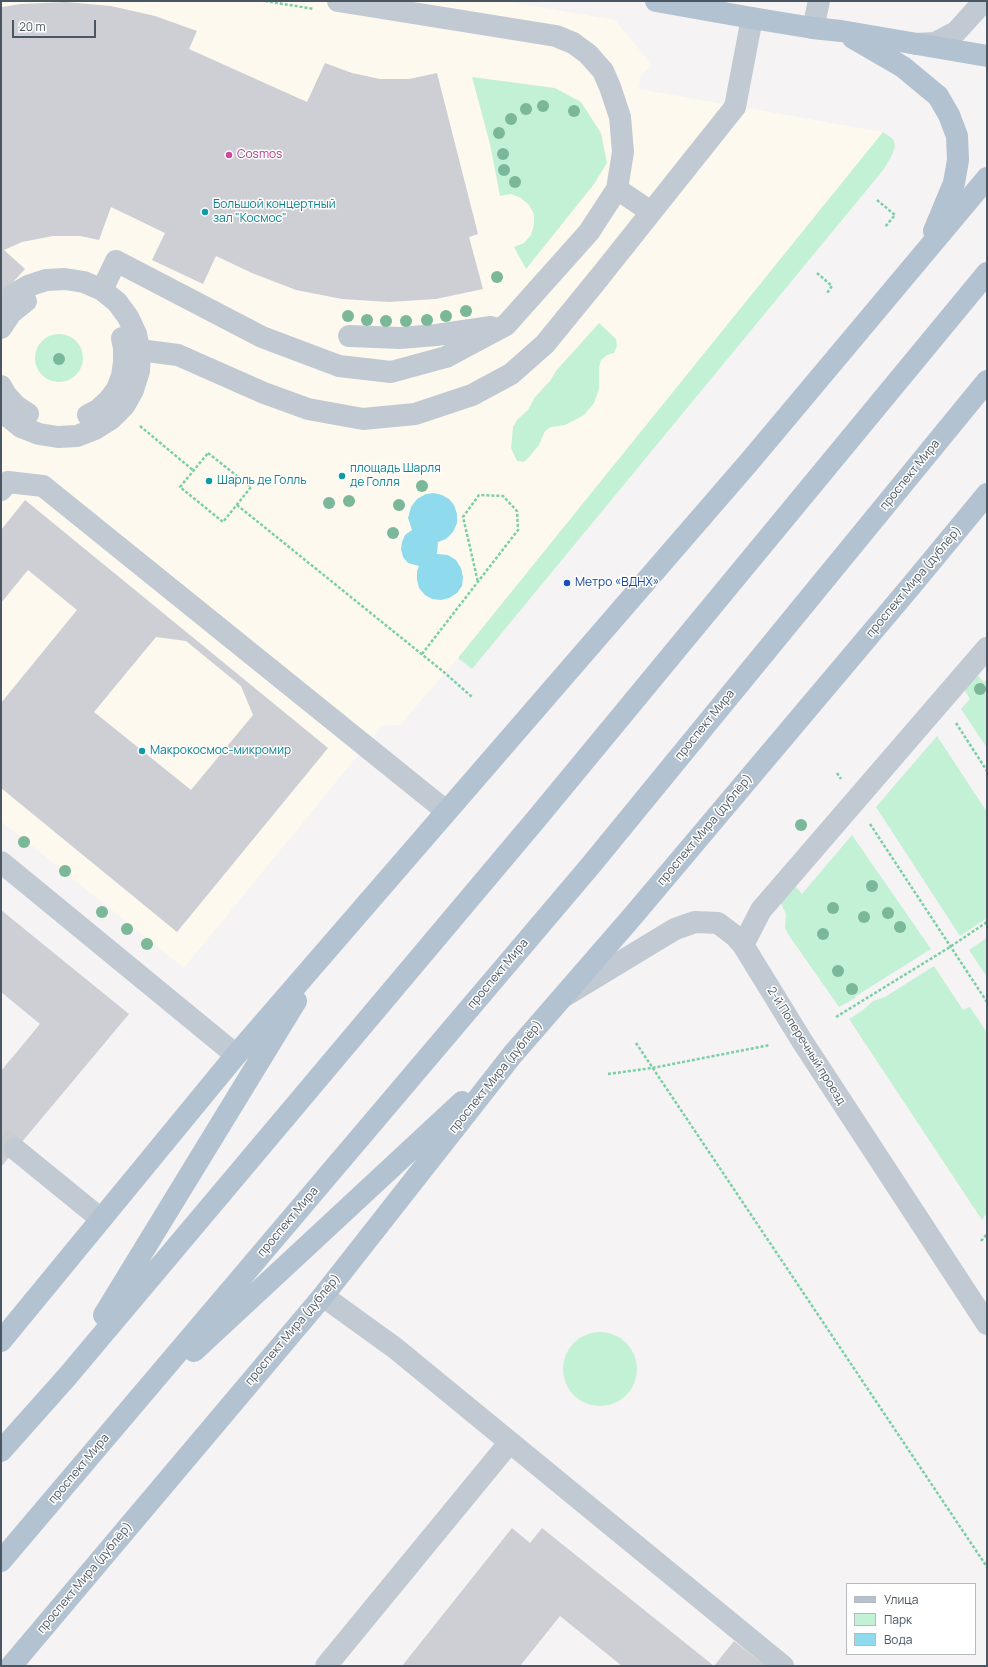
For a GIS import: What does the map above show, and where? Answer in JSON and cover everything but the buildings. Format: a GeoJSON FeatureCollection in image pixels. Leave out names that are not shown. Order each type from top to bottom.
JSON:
{"type":"FeatureCollection","features":[{"type":"Feature","properties":{"kind":"main road"},"geometry":{"type":"LineString","coordinates":[[656,1],[987,56]]}},
{"type":"Feature","properties":{"kind":"main road"},"geometry":{"type":"LineString","coordinates":[[841,31],[903,67],[938,96],[949,115],[957,136],[958,160],[954,183],[925,251]]}},
{"type":"Feature","properties":{"kind":"main road"},"geometry":{"type":"LineString","coordinates":[[1,1341],[236,1055],[750,461],[987,178]]}},
{"type":"Feature","properties":{"kind":"main road"},"geometry":{"type":"LineString","coordinates":[[1,1451],[66,1378],[538,817],[987,273]]}},
{"type":"Feature","properties":{"kind":"main road","name":"проспект Мира"},"geometry":{"type":"LineString","coordinates":[[1,1562],[591,865],[987,381]]}},
{"type":"Feature","properties":{"kind":"main road","name":"проспект Мира (дублёр)"},"geometry":{"type":"LineString","coordinates":[[11,1666],[322,1296],[513,1054],[638,910],[987,494]]}},
{"type":"Feature","properties":{"kind":"main road"},"geometry":{"type":"LineString","coordinates":[[66,1378],[329,946]]}},
{"type":"Feature","properties":{"kind":"main road"},"geometry":{"type":"LineString","coordinates":[[121,1419],[513,1054]]}},
{"type":"Feature","properties":{"kind":"street"},"geometry":{"type":"LineString","coordinates":[[102,290],[116,261],[262,337],[339,366],[391,372],[446,357],[506,325],[589,232],[617,189],[623,152],[620,117],[610,88],[603,71],[588,54],[572,43],[556,36],[338,1]]}},
{"type":"Feature","properties":{"kind":"street"},"geometry":{"type":"LineString","coordinates":[[813,28],[819,1]]}},
{"type":"Feature","properties":{"kind":"street"},"geometry":{"type":"LineString","coordinates":[[915,44],[935,43],[956,32],[984,1]]}},
{"type":"Feature","properties":{"kind":"street"},"geometry":{"type":"LineString","coordinates":[[124,348],[178,355],[264,393],[308,409],[363,419],[415,414],[472,395],[511,374],[544,344],[735,107],[752,18]]}},
{"type":"Feature","properties":{"kind":"street"},"geometry":{"type":"LineString","coordinates":[[617,189],[651,212]]}},
{"type":"Feature","properties":{"kind":"street"},"geometry":{"type":"LineString","coordinates":[[1,306],[11,296],[28,286],[46,280],[65,279],[78,281],[102,290],[117,302],[128,317],[136,334],[140,353],[139,371],[133,390],[124,406],[111,419],[95,429],[77,436],[58,437],[39,434],[22,427],[6,415],[1,409]]}},
{"type":"Feature","properties":{"kind":"street"},"geometry":{"type":"LineString","coordinates":[[1,328],[11,313],[22,303],[35,296],[49,292],[64,292],[78,295],[92,301],[104,309],[114,321],[124,348],[122,376],[116,388],[109,400],[98,410],[85,417],[71,421],[56,422],[41,420],[16,406],[6,395],[1,386]]}},
{"type":"Feature","properties":{"kind":"street"},"geometry":{"type":"LineString","coordinates":[[349,336],[400,338],[436,335],[506,325]]}},
{"type":"Feature","properties":{"kind":"street"},"geometry":{"type":"LineString","coordinates":[[1,490],[8,482],[44,486],[446,811]]}},
{"type":"Feature","properties":{"kind":"street"},"geometry":{"type":"LineString","coordinates":[[743,945],[761,910],[987,648]]}},
{"type":"Feature","properties":{"kind":"street"},"geometry":{"type":"LineString","coordinates":[[1,862],[236,1055]]}},
{"type":"Feature","properties":{"kind":"street","name":"2-й Поперечный проезд"},"geometry":{"type":"LineString","coordinates":[[560,999],[675,929],[695,922],[718,924],[735,936],[743,945],[802,1042],[987,1324]]}},
{"type":"Feature","properties":{"kind":"street"},"geometry":{"type":"LineString","coordinates":[[15,1150],[101,1219]]}},
{"type":"Feature","properties":{"kind":"street"},"geometry":{"type":"LineString","coordinates":[[322,1296],[385,1341],[783,1666]]}},
{"type":"Feature","properties":{"kind":"street"},"geometry":{"type":"LineString","coordinates":[[326,1666],[510,1442]]}},
{"type":"Feature","properties":{"kind":"path"},"geometry":{"type":"LineString","coordinates":[[877,200],[895,215],[885,227]]}},
{"type":"Feature","properties":{"kind":"path"},"geometry":{"type":"LineString","coordinates":[[817,274],[832,286],[827,293]]}},
{"type":"Feature","properties":{"kind":"path"},"geometry":{"type":"LineString","coordinates":[[138,424],[194,471]]}},
{"type":"Feature","properties":{"kind":"path"},"geometry":{"type":"LineString","coordinates":[[208,452],[251,487],[237,505],[223,522],[180,487],[208,452]]}},
{"type":"Feature","properties":{"kind":"path"},"geometry":{"type":"LineString","coordinates":[[422,654],[478,582],[518,530],[517,511],[503,496],[479,495],[463,517],[478,582]]}},
{"type":"Feature","properties":{"kind":"path"},"geometry":{"type":"LineString","coordinates":[[237,505],[422,654],[472,697]]}},
{"type":"Feature","properties":{"kind":"path"},"geometry":{"type":"LineString","coordinates":[[954,720],[987,771]]}},
{"type":"Feature","properties":{"kind":"path"},"geometry":{"type":"LineString","coordinates":[[837,773],[987,1002]]}},
{"type":"Feature","properties":{"kind":"path"},"geometry":{"type":"LineString","coordinates":[[836,1017],[950,947],[987,922]]}},
{"type":"Feature","properties":{"kind":"path"},"geometry":{"type":"LineString","coordinates":[[636,1044],[987,1567]]}},
{"type":"Feature","properties":{"kind":"path"},"geometry":{"type":"LineString","coordinates":[[608,1074],[652,1068],[770,1045]]}},
{"type":"Feature","properties":{"kind":"path"},"geometry":{"type":"LineString","coordinates":[[981,1241],[987,1234]]}},
{"type":"Feature","properties":{"kind":"shaded area"},"geometry":{"type":"Polygon","coordinates":[[[1,1],[504,1],[615,20],[652,65],[641,75],[639,89],[883,132],[458,658],[400,725],[382,726],[184,968],[1,821],[1,1]]]}},
{"type":"Feature","properties":{"kind":"green space"},"geometry":{"type":"Polygon","coordinates":[[[472,77],[555,88],[581,102],[601,133],[607,163],[594,184],[526,269],[514,247],[524,243],[531,235],[534,225],[534,214],[529,205],[521,198],[511,194],[500,196],[490,144],[472,77]]]}},
{"type":"Feature","properties":{"kind":"green space"},"geometry":{"type":"Polygon","coordinates":[[[883,132],[893,139],[895,146],[884,169],[472,669],[458,658],[883,132]]]}},
{"type":"Feature","properties":{"kind":"green space"},"geometry":{"type":"Polygon","coordinates":[[[599,323],[616,339],[617,346],[614,353],[607,355],[601,360],[599,367],[599,389],[594,403],[584,415],[565,425],[551,427],[545,431],[539,445],[529,457],[524,462],[517,461],[511,448],[513,427],[517,420],[528,410],[535,397],[550,381],[556,371],[599,323]]]}},
{"type":"Feature","properties":{"kind":"green space"},"geometry":{"type":"Polygon","coordinates":[[[59,334],[68,336],[76,341],[81,349],[83,358],[81,367],[76,375],[68,380],[59,382],[50,380],[42,375],[37,367],[35,358],[37,349],[42,341],[50,336],[59,334]]]}},
{"type":"Feature","properties":{"kind":"green space"},"geometry":{"type":"Polygon","coordinates":[[[975,673],[984,682],[987,679],[987,748],[961,709],[970,699],[960,683],[975,673]]]}},
{"type":"Feature","properties":{"kind":"green space"},"geometry":{"type":"Polygon","coordinates":[[[937,736],[987,812],[987,918],[960,936],[876,807],[937,736]]]}},
{"type":"Feature","properties":{"kind":"green space"},"geometry":{"type":"Polygon","coordinates":[[[852,835],[931,949],[839,1007],[788,934],[785,928],[786,914],[778,897],[791,884],[802,894],[852,835]]]}},
{"type":"Feature","properties":{"kind":"green space"},"geometry":{"type":"Polygon","coordinates":[[[987,938],[987,977],[969,950],[987,938]]]}},
{"type":"Feature","properties":{"kind":"green space"},"geometry":{"type":"Polygon","coordinates":[[[934,966],[963,1010],[970,1007],[987,1033],[987,1212],[982,1220],[849,1019],[873,1001],[885,997],[934,966]]]}},
{"type":"Feature","properties":{"kind":"green space"},"geometry":{"type":"Polygon","coordinates":[[[600,1332],[621,1338],[631,1348],[637,1369],[631,1390],[621,1400],[600,1406],[579,1400],[569,1390],[563,1369],[569,1348],[579,1338],[600,1332]]]}},
{"type":"Feature","properties":{"kind":"water"},"geometry":{"type":"Polygon","coordinates":[[[434,493],[449,499],[454,505],[457,514],[457,523],[453,532],[446,539],[438,542],[437,554],[448,555],[456,560],[461,568],[463,577],[462,586],[457,593],[449,598],[441,600],[432,599],[425,595],[419,588],[417,571],[419,566],[408,563],[403,557],[401,549],[405,535],[412,530],[408,518],[411,507],[417,499],[426,494],[434,493]]]}},
{"type":"Feature","properties":{"kind":"tunnel"},"geometry":{"type":"LineString","coordinates":[[1,1138],[15,1149]]}},
{"type":"Feature","properties":{"kind":"place","name":"Cosmos"},"geometry":{"type":"Point","coordinates":[229,155]}},
{"type":"Feature","properties":{"kind":"place","name":"Большой концертный зал \"Космос\""},"geometry":{"type":"Point","coordinates":[205,212]}},
{"type":"Feature","properties":{"kind":"place","name":"площадь Шарля де Голля"},"geometry":{"type":"Point","coordinates":[342,476]}},
{"type":"Feature","properties":{"kind":"place","name":"Шарль де Голль"},"geometry":{"type":"Point","coordinates":[209,481]}},
{"type":"Feature","properties":{"kind":"place","name":"Метро «ВДНХ»"},"geometry":{"type":"Point","coordinates":[567,583]}},
{"type":"Feature","properties":{"kind":"place","name":"Макрокосмос-микромир"},"geometry":{"type":"Point","coordinates":[142,751]}}]}
